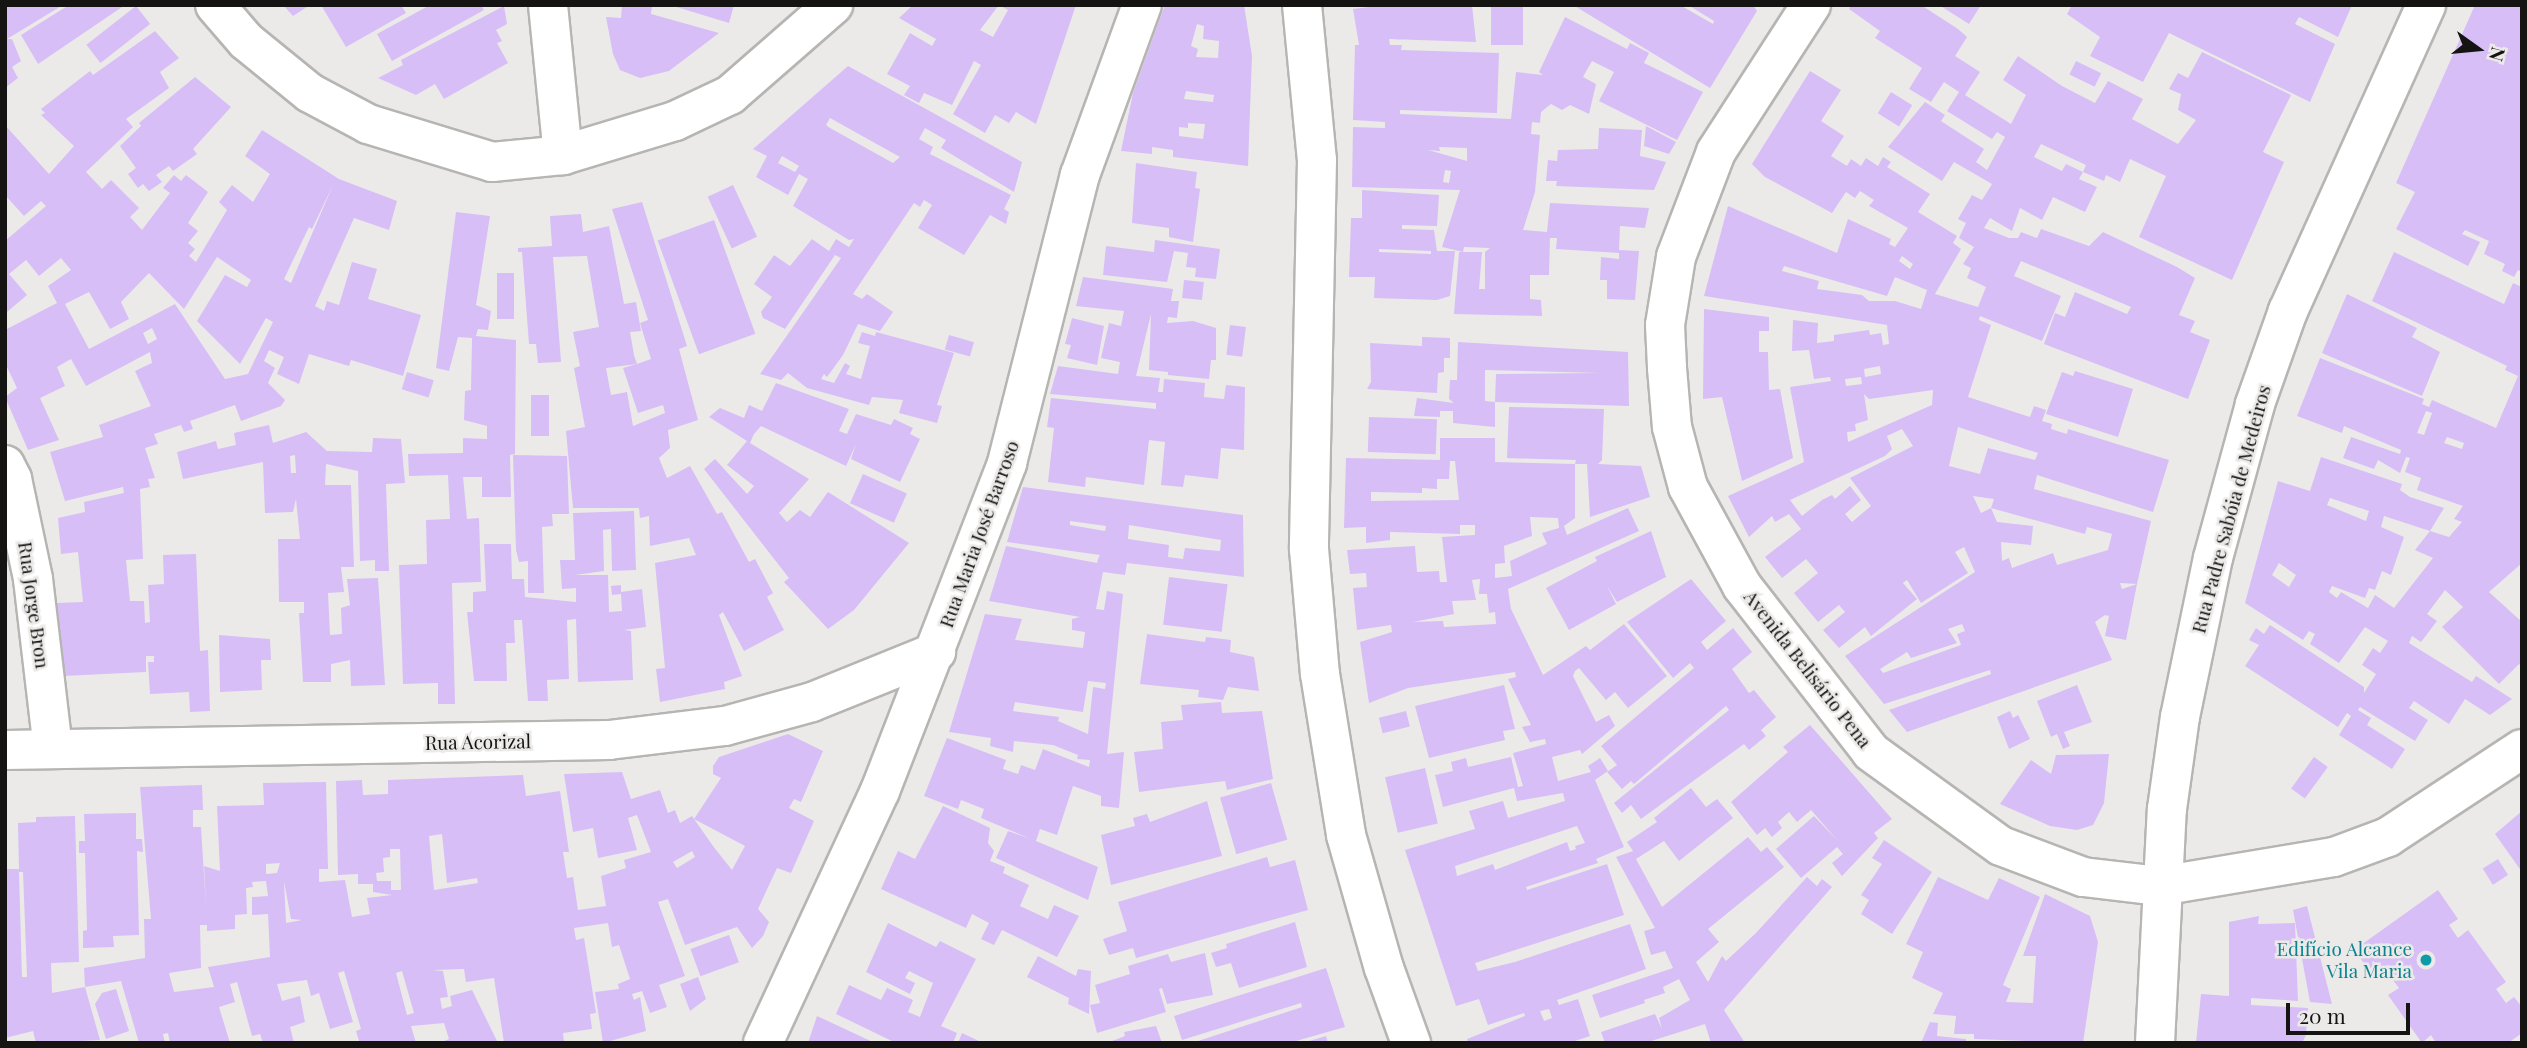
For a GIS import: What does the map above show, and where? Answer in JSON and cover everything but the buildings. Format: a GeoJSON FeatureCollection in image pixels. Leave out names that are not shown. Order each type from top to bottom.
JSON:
{"type":"FeatureCollection","features":[{"type":"Feature","properties":{"kind":"street"},"geometry":{"type":"LineString","coordinates":[[215,5],[246,41],[310,93],[368,124],[492,162],[563,155],[675,121],[730,95],[833,5]]}},
{"type":"Feature","properties":{"kind":"street"},"geometry":{"type":"LineString","coordinates":[[548,5],[563,155]]}},
{"type":"Feature","properties":{"kind":"street","name":"Rua Maria José Barroso"},"geometry":{"type":"LineString","coordinates":[[763,1043],[826,914],[936,652],[1007,463],[1080,175],[1142,5]]}},
{"type":"Feature","properties":{"kind":"street"},"geometry":{"type":"LineString","coordinates":[[1302,5],[1317,160],[1309,550],[1320,674],[1346,835],[1384,968],[1411,1043]]}},
{"type":"Feature","properties":{"kind":"street","name":"Avenida Belisário Pena"},"geometry":{"type":"LineString","coordinates":[[1811,5],[1716,152],[1676,257],[1665,324],[1667,368],[1672,427],[1688,487],[1742,586],[1871,752],[2001,846],[2083,877],[2160,886],[2334,857],[2388,837],[2522,749]]}},
{"type":"Feature","properties":{"kind":"street","name":"Rua Padre Sabóia de Medeiros"},"geometry":{"type":"LineString","coordinates":[[2155,1043],[2160,886],[2180,717],[2213,558],[2255,404],[2288,311],[2426,5]]}},
{"type":"Feature","properties":{"kind":"street","name":"Rua Jorge Bron"},"geometry":{"type":"LineString","coordinates":[[5,465],[33,579],[53,748]]}},
{"type":"Feature","properties":{"kind":"street","name":"Rua Acorizal"},"geometry":{"type":"LineString","coordinates":[[5,750],[609,740],[725,726],[813,702],[936,652]]}},
{"type":"Feature","properties":{"kind":"place","name":"Edifício Alcance Vila Maria"},"geometry":{"type":"Point","coordinates":[2426,960]}}]}
